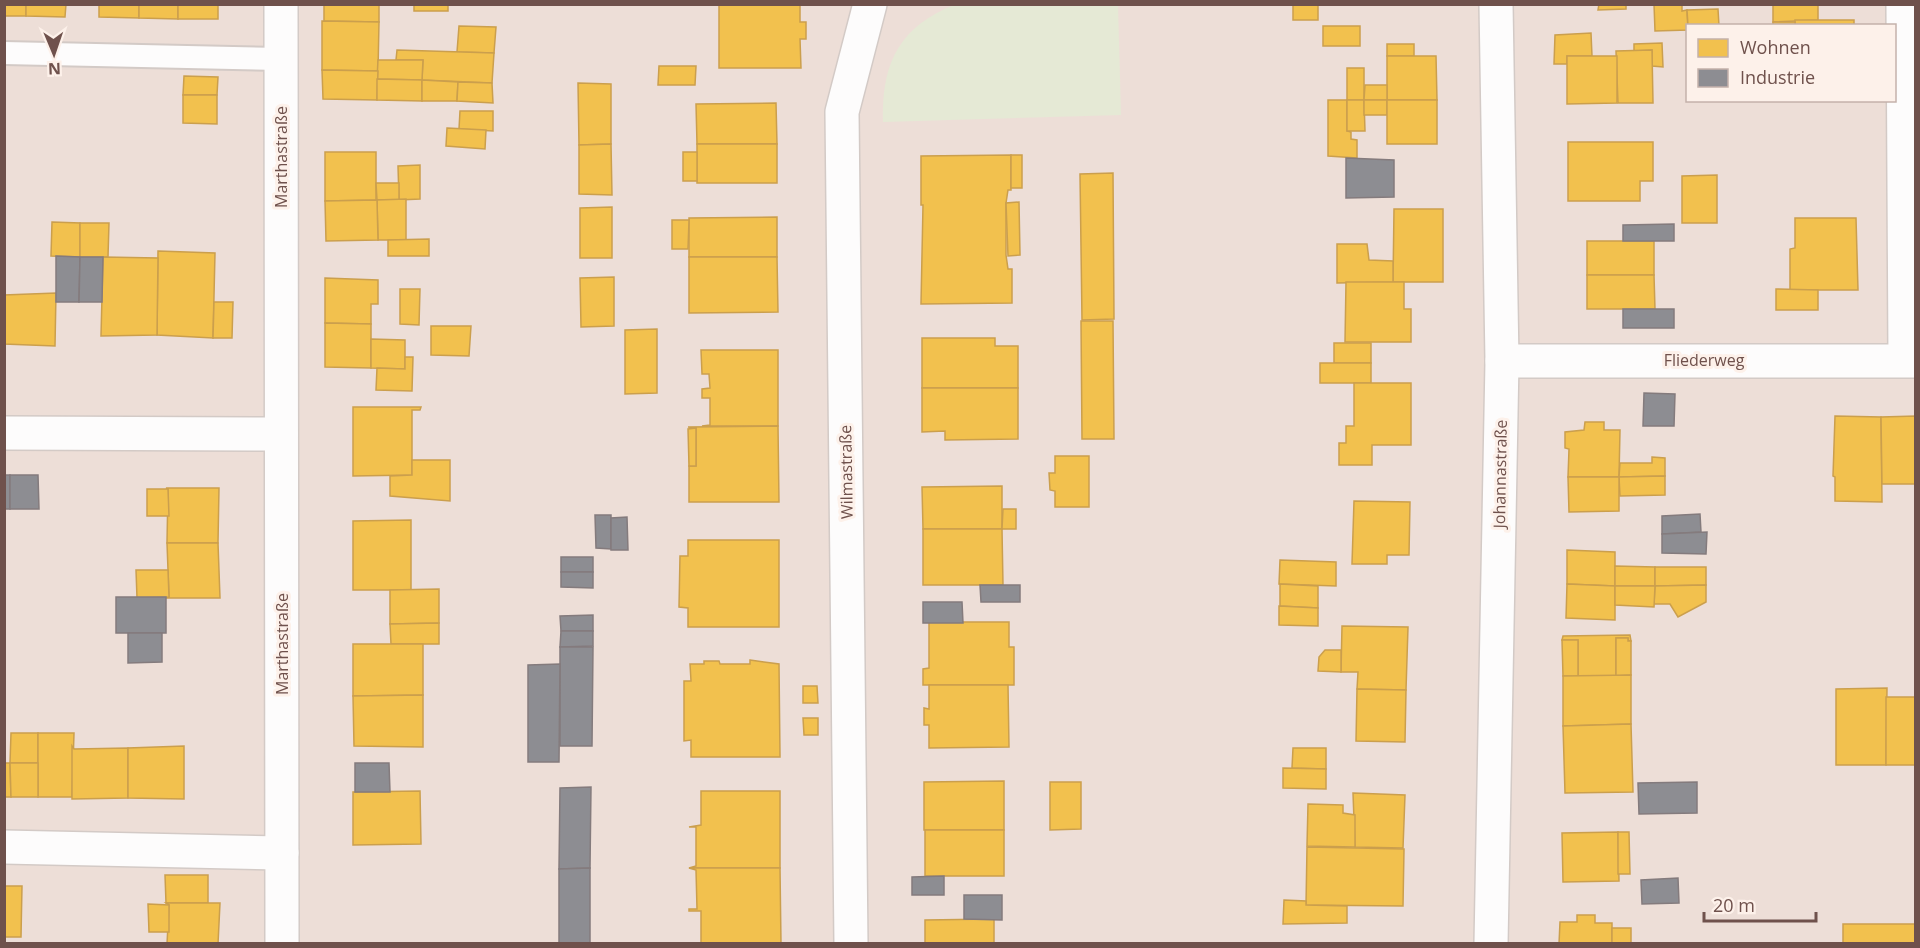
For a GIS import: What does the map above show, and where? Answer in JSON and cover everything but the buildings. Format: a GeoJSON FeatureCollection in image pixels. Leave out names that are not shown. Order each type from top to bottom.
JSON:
{"type":"FeatureCollection","features":[{"type":"Feature","properties":{"kind":"street","name":"Marthastraße"},"geometry":{"type":"LineString","coordinates":[[281,4],[282,944]]}},
{"type":"Feature","properties":{"kind":"street","name":"Wilmastraße"},"geometry":{"type":"LineString","coordinates":[[851,944],[842,112],[870,4]]}},
{"type":"Feature","properties":{"kind":"street","name":"Johannastraße"},"geometry":{"type":"LineString","coordinates":[[1491,944],[1502,361],[1496,4]]}},
{"type":"Feature","properties":{"kind":"street","name":"Fliederweg"},"geometry":{"type":"LineString","coordinates":[[1502,361],[1910,360],[1903,4]]}},
{"type":"Feature","properties":{"kind":"street"},"geometry":{"type":"LineString","coordinates":[[4,434],[281,434]]}},
{"type":"Feature","properties":{"kind":"street"},"geometry":{"type":"LineString","coordinates":[[4,847],[282,854]]}},
{"type":"Feature","properties":{"kind":"lane"},"geometry":{"type":"LineString","coordinates":[[4,53],[281,59]]}},
{"type":"Feature","properties":{"kind":"shaded area"},"geometry":{"type":"Polygon","coordinates":[[[5,5],[1915,5],[1915,943],[5,943],[5,5]]]}},
{"type":"Feature","properties":{"kind":"green space"},"geometry":{"type":"Polygon","coordinates":[[[954,5],[1118,5],[1121,115],[883,122],[886,82],[897,50],[919,24],[954,5]]]}}]}
